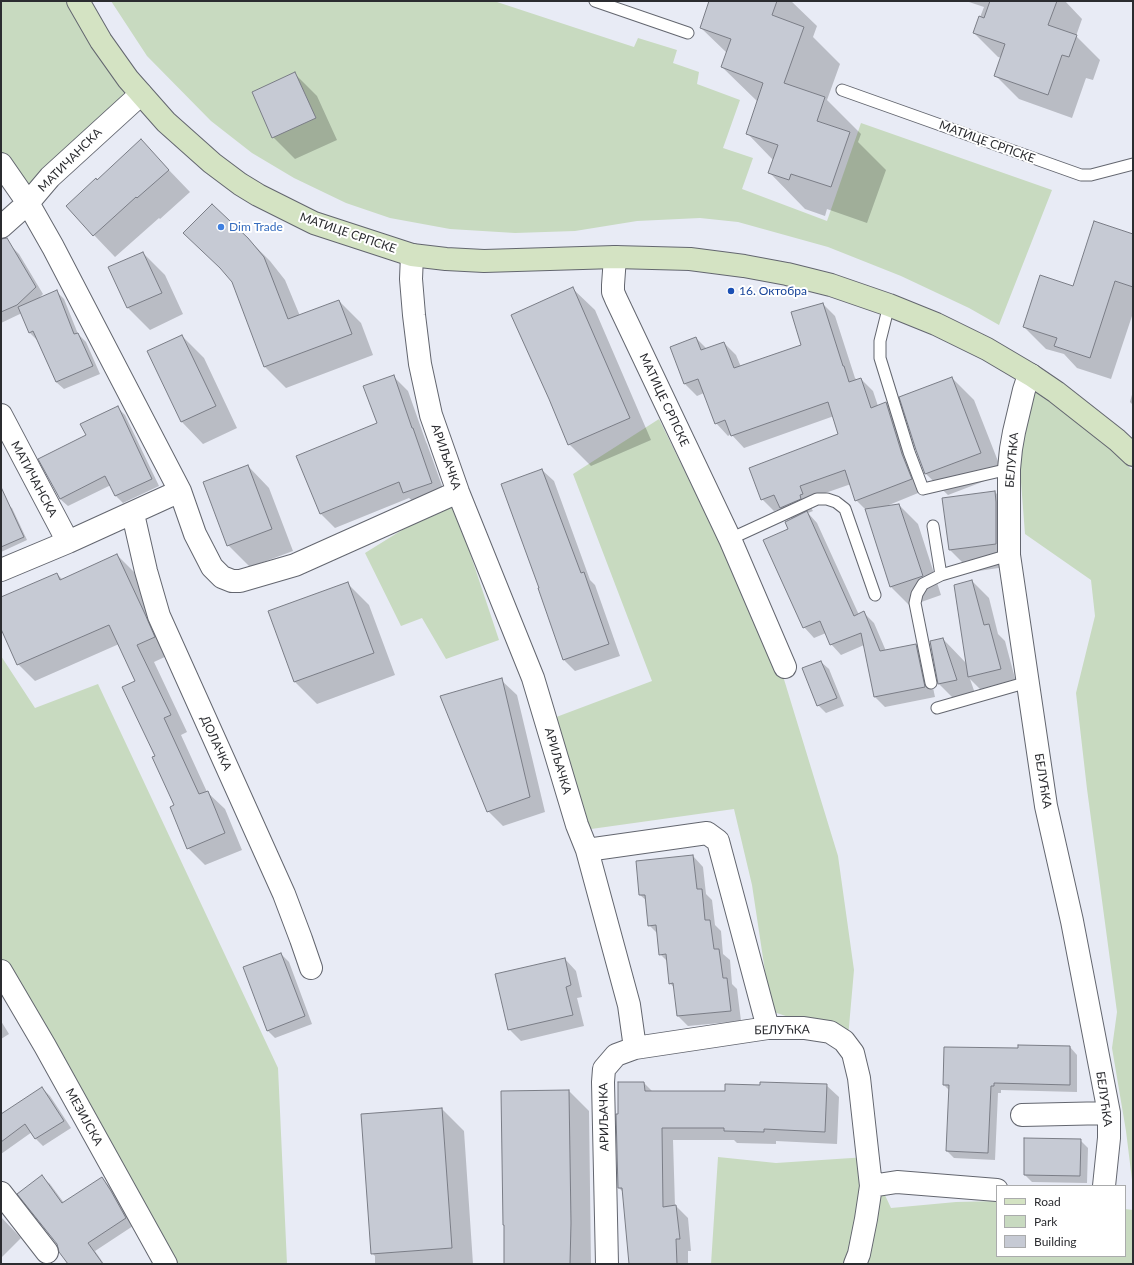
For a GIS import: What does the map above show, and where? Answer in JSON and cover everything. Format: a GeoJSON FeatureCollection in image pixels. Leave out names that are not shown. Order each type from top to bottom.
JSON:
{"type":"FeatureCollection","features":[{"type":"Feature","properties":{"kind":"main road","name":"МАТИЦЕ СРПСКЕ"},"geometry":{"type":"LineString","coordinates":[[78,1],[101,41],[141,94],[166,122],[212,163],[240,184],[258,195],[314,223],[412,255],[484,261],[614,257],[690,259],[744,266],[787,274],[831,285],[889,304],[936,324],[974,343],[1031,375],[1076,407],[1133,455]]}},
{"type":"Feature","properties":{"kind":"street","name":"МАТИЧАНСКА"},"geometry":{"type":"LineString","coordinates":[[1,227],[28,203],[50,177],[141,94]]}},
{"type":"Feature","properties":{"kind":"street"},"geometry":{"type":"LineString","coordinates":[[1,164],[28,203],[56,254],[180,491],[195,534],[212,567],[222,577],[232,581],[240,581],[295,565],[458,492]]}},
{"type":"Feature","properties":{"kind":"street","name":"АРИЉАЧКА"},"geometry":{"type":"LineString","coordinates":[[412,255],[411,279],[420,364],[431,415],[458,492],[533,678],[577,825],[587,850],[629,1006],[634,1048],[616,1055],[604,1069],[603,1097],[607,1264]]}},
{"type":"Feature","properties":{"kind":"street","name":"МАТИЦЕ СРПСКЕ"},"geometry":{"type":"LineString","coordinates":[[614,257],[613,292],[730,539],[785,667]]}},
{"type":"Feature","properties":{"kind":"street","name":"БЕЛУЋКА"},"geometry":{"type":"LineString","coordinates":[[1031,375],[1024,390],[1011,449],[1009,469],[1009,555],[1046,806],[1072,921],[1109,1113],[1109,1138],[1104,1185]]}},
{"type":"Feature","properties":{"kind":"street","name":"МАТИЧАНСКА"},"geometry":{"type":"LineString","coordinates":[[1,415],[68,542]]}},
{"type":"Feature","properties":{"kind":"street"},"geometry":{"type":"LineString","coordinates":[[1,570],[133,514],[180,491]]}},
{"type":"Feature","properties":{"kind":"street","name":"ДОЛАЧКА"},"geometry":{"type":"LineString","coordinates":[[133,514],[146,571],[159,616],[284,894],[310,968]]}},
{"type":"Feature","properties":{"kind":"street"},"geometry":{"type":"LineString","coordinates":[[587,850],[706,834],[718,841],[768,1028]]}},
{"type":"Feature","properties":{"kind":"street","name":"МЕЗИЈСКА"},"geometry":{"type":"LineString","coordinates":[[1,971],[45,1046],[166,1264]]}},
{"type":"Feature","properties":{"kind":"street","name":"БЕЛУЋКА"},"geometry":{"type":"LineString","coordinates":[[634,1048],[768,1028],[804,1028],[830,1032],[844,1042],[853,1053],[859,1078],[871,1186]]}},
{"type":"Feature","properties":{"kind":"street"},"geometry":{"type":"LineString","coordinates":[[1022,1115],[1109,1113]]}},
{"type":"Feature","properties":{"kind":"street"},"geometry":{"type":"LineString","coordinates":[[855,1264],[859,1254],[871,1186],[897,1182],[996,1190]]}},
{"type":"Feature","properties":{"kind":"street"},"geometry":{"type":"LineString","coordinates":[[1,1193],[47,1252]]}},
{"type":"Feature","properties":{"kind":"lane"},"geometry":{"type":"LineString","coordinates":[[595,1],[688,33]]}},
{"type":"Feature","properties":{"kind":"lane","name":"МАТИЦЕ СРПСКЕ"},"geometry":{"type":"LineString","coordinates":[[842,90],[1081,174],[1091,175],[1133,164]]}},
{"type":"Feature","properties":{"kind":"lane"},"geometry":{"type":"LineString","coordinates":[[889,304],[880,341],[880,358],[909,452],[923,489],[1009,469]]}},
{"type":"Feature","properties":{"kind":"lane"},"geometry":{"type":"LineString","coordinates":[[730,539],[817,499],[827,499],[836,502],[845,509],[875,595]]}},
{"type":"Feature","properties":{"kind":"lane"},"geometry":{"type":"LineString","coordinates":[[933,526],[941,575]]}},
{"type":"Feature","properties":{"kind":"lane"},"geometry":{"type":"LineString","coordinates":[[931,683],[915,603],[917,594],[923,584],[941,575],[1009,555]]}},
{"type":"Feature","properties":{"kind":"lane"},"geometry":{"type":"LineString","coordinates":[[937,708],[1028,682]]}},
{"type":"Feature","properties":{"kind":"green space"},"geometry":{"type":"Polygon","coordinates":[[[1,1],[67,1],[71,10],[132,100],[20,209],[1,183],[1,1]]]}},
{"type":"Feature","properties":{"kind":"green space"},"geometry":{"type":"Polygon","coordinates":[[[111,1],[494,1],[634,47],[638,38],[677,50],[673,63],[699,72],[697,84],[740,100],[723,148],[753,158],[742,189],[827,221],[861,123],[1052,190],[999,325],[969,308],[901,276],[828,247],[738,222],[700,218],[637,221],[575,231],[515,233],[450,229],[390,218],[346,203],[294,178],[252,153],[211,121],[147,56],[111,1]]]}},
{"type":"Feature","properties":{"kind":"green space"},"geometry":{"type":"Polygon","coordinates":[[[1027,382],[1110,447],[1133,471],[1133,1188],[1126,1131],[1112,1048],[1117,1012],[1087,789],[1076,693],[1095,616],[1091,580],[1025,534],[1018,443],[1027,382]]]}},
{"type":"Feature","properties":{"kind":"green space"},"geometry":{"type":"Polygon","coordinates":[[[659,419],[779,663],[838,856],[854,970],[847,1049],[824,1029],[771,1011],[752,885],[734,809],[584,830],[551,719],[652,681],[573,474],[659,419]]]}},
{"type":"Feature","properties":{"kind":"green space"},"geometry":{"type":"Polygon","coordinates":[[[452,499],[499,640],[446,659],[422,618],[401,626],[365,553],[452,499]]]}},
{"type":"Feature","properties":{"kind":"green space"},"geometry":{"type":"Polygon","coordinates":[[[1,656],[35,708],[98,684],[278,1068],[287,1264],[173,1264],[1,971],[1,656]]]}},
{"type":"Feature","properties":{"kind":"green space"},"geometry":{"type":"Polygon","coordinates":[[[718,1157],[776,1163],[867,1157],[891,1208],[956,1202],[996,1201],[996,1257],[1126,1257],[1126,1209],[1133,1210],[1133,1264],[711,1264],[718,1157]]]}},
{"type":"Feature","properties":{"kind":"building"},"geometry":{"type":"Polygon","coordinates":[[[709,1],[777,1],[772,15],[804,27],[784,83],[825,97],[817,121],[850,132],[831,187],[791,174],[789,180],[768,173],[778,145],[746,134],[763,83],[721,67],[731,39],[700,28],[709,1]]]}},
{"type":"Feature","properties":{"kind":"building"},"geometry":{"type":"Polygon","coordinates":[[[990,1],[1057,1],[1048,25],[1077,35],[1069,57],[1062,55],[1048,95],[994,76],[1005,44],[973,33],[979,16],[984,18],[990,1]]]}},
{"type":"Feature","properties":{"kind":"building"},"geometry":{"type":"Polygon","coordinates":[[[295,72],[316,118],[272,138],[252,92],[295,72]]]}},
{"type":"Feature","properties":{"kind":"building"},"geometry":{"type":"Polygon","coordinates":[[[141,139],[169,170],[137,198],[136,197],[93,236],[66,206],[96,178],[97,180],[141,139]]]}},
{"type":"Feature","properties":{"kind":"building"},"geometry":{"type":"Polygon","coordinates":[[[212,204],[248,238],[264,257],[288,319],[339,300],[352,334],[264,367],[232,282],[220,268],[183,233],[212,204]]]}},
{"type":"Feature","properties":{"kind":"building"},"geometry":{"type":"Polygon","coordinates":[[[1094,221],[1133,234],[1133,287],[1115,281],[1090,358],[1054,346],[1057,338],[1023,327],[1040,275],[1073,286],[1094,221]]]}},
{"type":"Feature","properties":{"kind":"building"},"geometry":{"type":"Polygon","coordinates":[[[7,238],[36,287],[17,305],[1,312],[1,239],[7,238]]]}},
{"type":"Feature","properties":{"kind":"building"},"geometry":{"type":"Polygon","coordinates":[[[143,252],[162,293],[127,308],[108,267],[143,252]]]}},
{"type":"Feature","properties":{"kind":"building"},"geometry":{"type":"Polygon","coordinates":[[[573,287],[630,418],[568,445],[511,315],[573,287]]]}},
{"type":"Feature","properties":{"kind":"building"},"geometry":{"type":"Polygon","coordinates":[[[57,290],[74,334],[78,333],[93,366],[56,382],[33,331],[29,333],[18,307],[57,290]]]}},
{"type":"Feature","properties":{"kind":"building"},"geometry":{"type":"Polygon","coordinates":[[[823,303],[849,382],[861,378],[871,408],[886,402],[902,454],[912,479],[855,501],[845,470],[800,486],[803,494],[800,495],[801,499],[780,508],[774,495],[761,500],[749,468],[838,434],[828,402],[731,436],[725,420],[715,424],[698,379],[684,384],[670,347],[696,337],[701,350],[724,342],[734,368],[801,345],[791,312],[823,303]]]}},
{"type":"Feature","properties":{"kind":"building"},"geometry":{"type":"Polygon","coordinates":[[[182,335],[216,406],[181,422],[147,351],[182,335]]]}},
{"type":"Feature","properties":{"kind":"building"},"geometry":{"type":"Polygon","coordinates":[[[394,375],[432,483],[403,493],[399,482],[320,514],[296,456],[377,423],[363,386],[394,375]]]}},
{"type":"Feature","properties":{"kind":"building"},"geometry":{"type":"Polygon","coordinates":[[[952,377],[981,453],[925,474],[899,397],[952,377]]]}},
{"type":"Feature","properties":{"kind":"building"},"geometry":{"type":"Polygon","coordinates":[[[118,406],[152,479],[115,496],[105,476],[60,499],[38,459],[86,435],[80,424],[118,406]]]}},
{"type":"Feature","properties":{"kind":"building"},"geometry":{"type":"Polygon","coordinates":[[[248,465],[272,529],[227,546],[203,482],[248,465]]]}},
{"type":"Feature","properties":{"kind":"building"},"geometry":{"type":"Polygon","coordinates":[[[542,469],[581,573],[584,572],[609,644],[563,660],[539,588],[501,484],[542,469]]]}},
{"type":"Feature","properties":{"kind":"building"},"geometry":{"type":"Polygon","coordinates":[[[1,487],[24,537],[1,547],[1,487]]]}},
{"type":"Feature","properties":{"kind":"building"},"geometry":{"type":"Polygon","coordinates":[[[995,491],[996,544],[949,550],[942,498],[995,491]]]}},
{"type":"Feature","properties":{"kind":"building"},"geometry":{"type":"Polygon","coordinates":[[[899,504],[923,576],[890,587],[865,509],[899,504]]]}},
{"type":"Feature","properties":{"kind":"building"},"geometry":{"type":"Polygon","coordinates":[[[807,511],[854,616],[864,611],[880,651],[916,644],[925,687],[874,697],[861,633],[830,645],[820,621],[803,628],[763,540],[788,529],[785,522],[807,511]]]}},
{"type":"Feature","properties":{"kind":"building"},"geometry":{"type":"Polygon","coordinates":[[[117,554],[155,637],[137,645],[171,715],[164,718],[199,794],[208,791],[225,833],[187,849],[170,807],[174,805],[152,757],[155,756],[122,687],[135,681],[109,625],[17,665],[1,629],[1,597],[57,573],[60,580],[117,554]]]}},
{"type":"Feature","properties":{"kind":"building"},"geometry":{"type":"Polygon","coordinates":[[[972,580],[984,625],[989,624],[1001,669],[968,677],[954,585],[972,580]]]}},
{"type":"Feature","properties":{"kind":"building"},"geometry":{"type":"Polygon","coordinates":[[[348,582],[374,653],[294,682],[268,611],[348,582]]]}},
{"type":"Feature","properties":{"kind":"building"},"geometry":{"type":"Polygon","coordinates":[[[943,638],[957,680],[938,684],[930,641],[943,638]]]}},
{"type":"Feature","properties":{"kind":"building"},"geometry":{"type":"Polygon","coordinates":[[[821,661],[837,698],[817,706],[802,668],[821,661]]]}},
{"type":"Feature","properties":{"kind":"building"},"geometry":{"type":"Polygon","coordinates":[[[502,678],[530,797],[487,812],[440,696],[502,678]]]}},
{"type":"Feature","properties":{"kind":"building"},"geometry":{"type":"Polygon","coordinates":[[[693,855],[697,889],[702,889],[705,920],[710,920],[714,949],[719,949],[723,978],[727,978],[731,1011],[677,1016],[673,983],[669,984],[666,954],[659,955],[656,925],[648,926],[645,895],[639,895],[636,861],[693,855]]]}},
{"type":"Feature","properties":{"kind":"building"},"geometry":{"type":"Polygon","coordinates":[[[281,953],[305,1016],[267,1031],[243,967],[281,953]]]}},
{"type":"Feature","properties":{"kind":"building"},"geometry":{"type":"Polygon","coordinates":[[[565,958],[571,985],[566,987],[573,1015],[508,1030],[495,974],[565,958]]]}},
{"type":"Feature","properties":{"kind":"building"},"geometry":{"type":"Polygon","coordinates":[[[1018,1045],[1070,1046],[1070,1085],[994,1083],[994,1086],[991,1086],[988,1153],[946,1151],[949,1085],[943,1085],[944,1047],[1018,1048],[1018,1045]]]}},
{"type":"Feature","properties":{"kind":"building"},"geometry":{"type":"Polygon","coordinates":[[[618,1082],[644,1082],[645,1091],[725,1091],[725,1084],[760,1085],[760,1082],[827,1084],[825,1132],[764,1129],[764,1132],[724,1131],[724,1128],[662,1128],[663,1207],[676,1205],[680,1239],[676,1239],[677,1264],[629,1264],[622,1188],[618,1188],[616,1114],[618,1114],[618,1082]]]}},
{"type":"Feature","properties":{"kind":"building"},"geometry":{"type":"Polygon","coordinates":[[[42,1087],[64,1121],[35,1139],[25,1124],[1,1142],[1,1114],[42,1087]]]}},
{"type":"Feature","properties":{"kind":"building"},"geometry":{"type":"Polygon","coordinates":[[[569,1090],[571,1223],[570,1264],[504,1264],[501,1091],[569,1090]]]}},
{"type":"Feature","properties":{"kind":"building"},"geometry":{"type":"Polygon","coordinates":[[[442,1108],[452,1248],[371,1254],[361,1114],[442,1108]]]}},
{"type":"Feature","properties":{"kind":"building"},"geometry":{"type":"Polygon","coordinates":[[[1024,1138],[1081,1139],[1080,1176],[1024,1175],[1024,1138]]]}},
{"type":"Feature","properties":{"kind":"building"},"geometry":{"type":"Polygon","coordinates":[[[42,1175],[62,1203],[102,1177],[126,1218],[88,1243],[103,1264],[68,1264],[59,1252],[57,1244],[17,1194],[42,1175]]]}},
{"type":"Feature","properties":{"kind":"place","name":"Dim Trade"},"geometry":{"type":"Point","coordinates":[221,227]}},
{"type":"Feature","properties":{"kind":"place","name":"16. Октобра"},"geometry":{"type":"Point","coordinates":[731,291]}}]}
